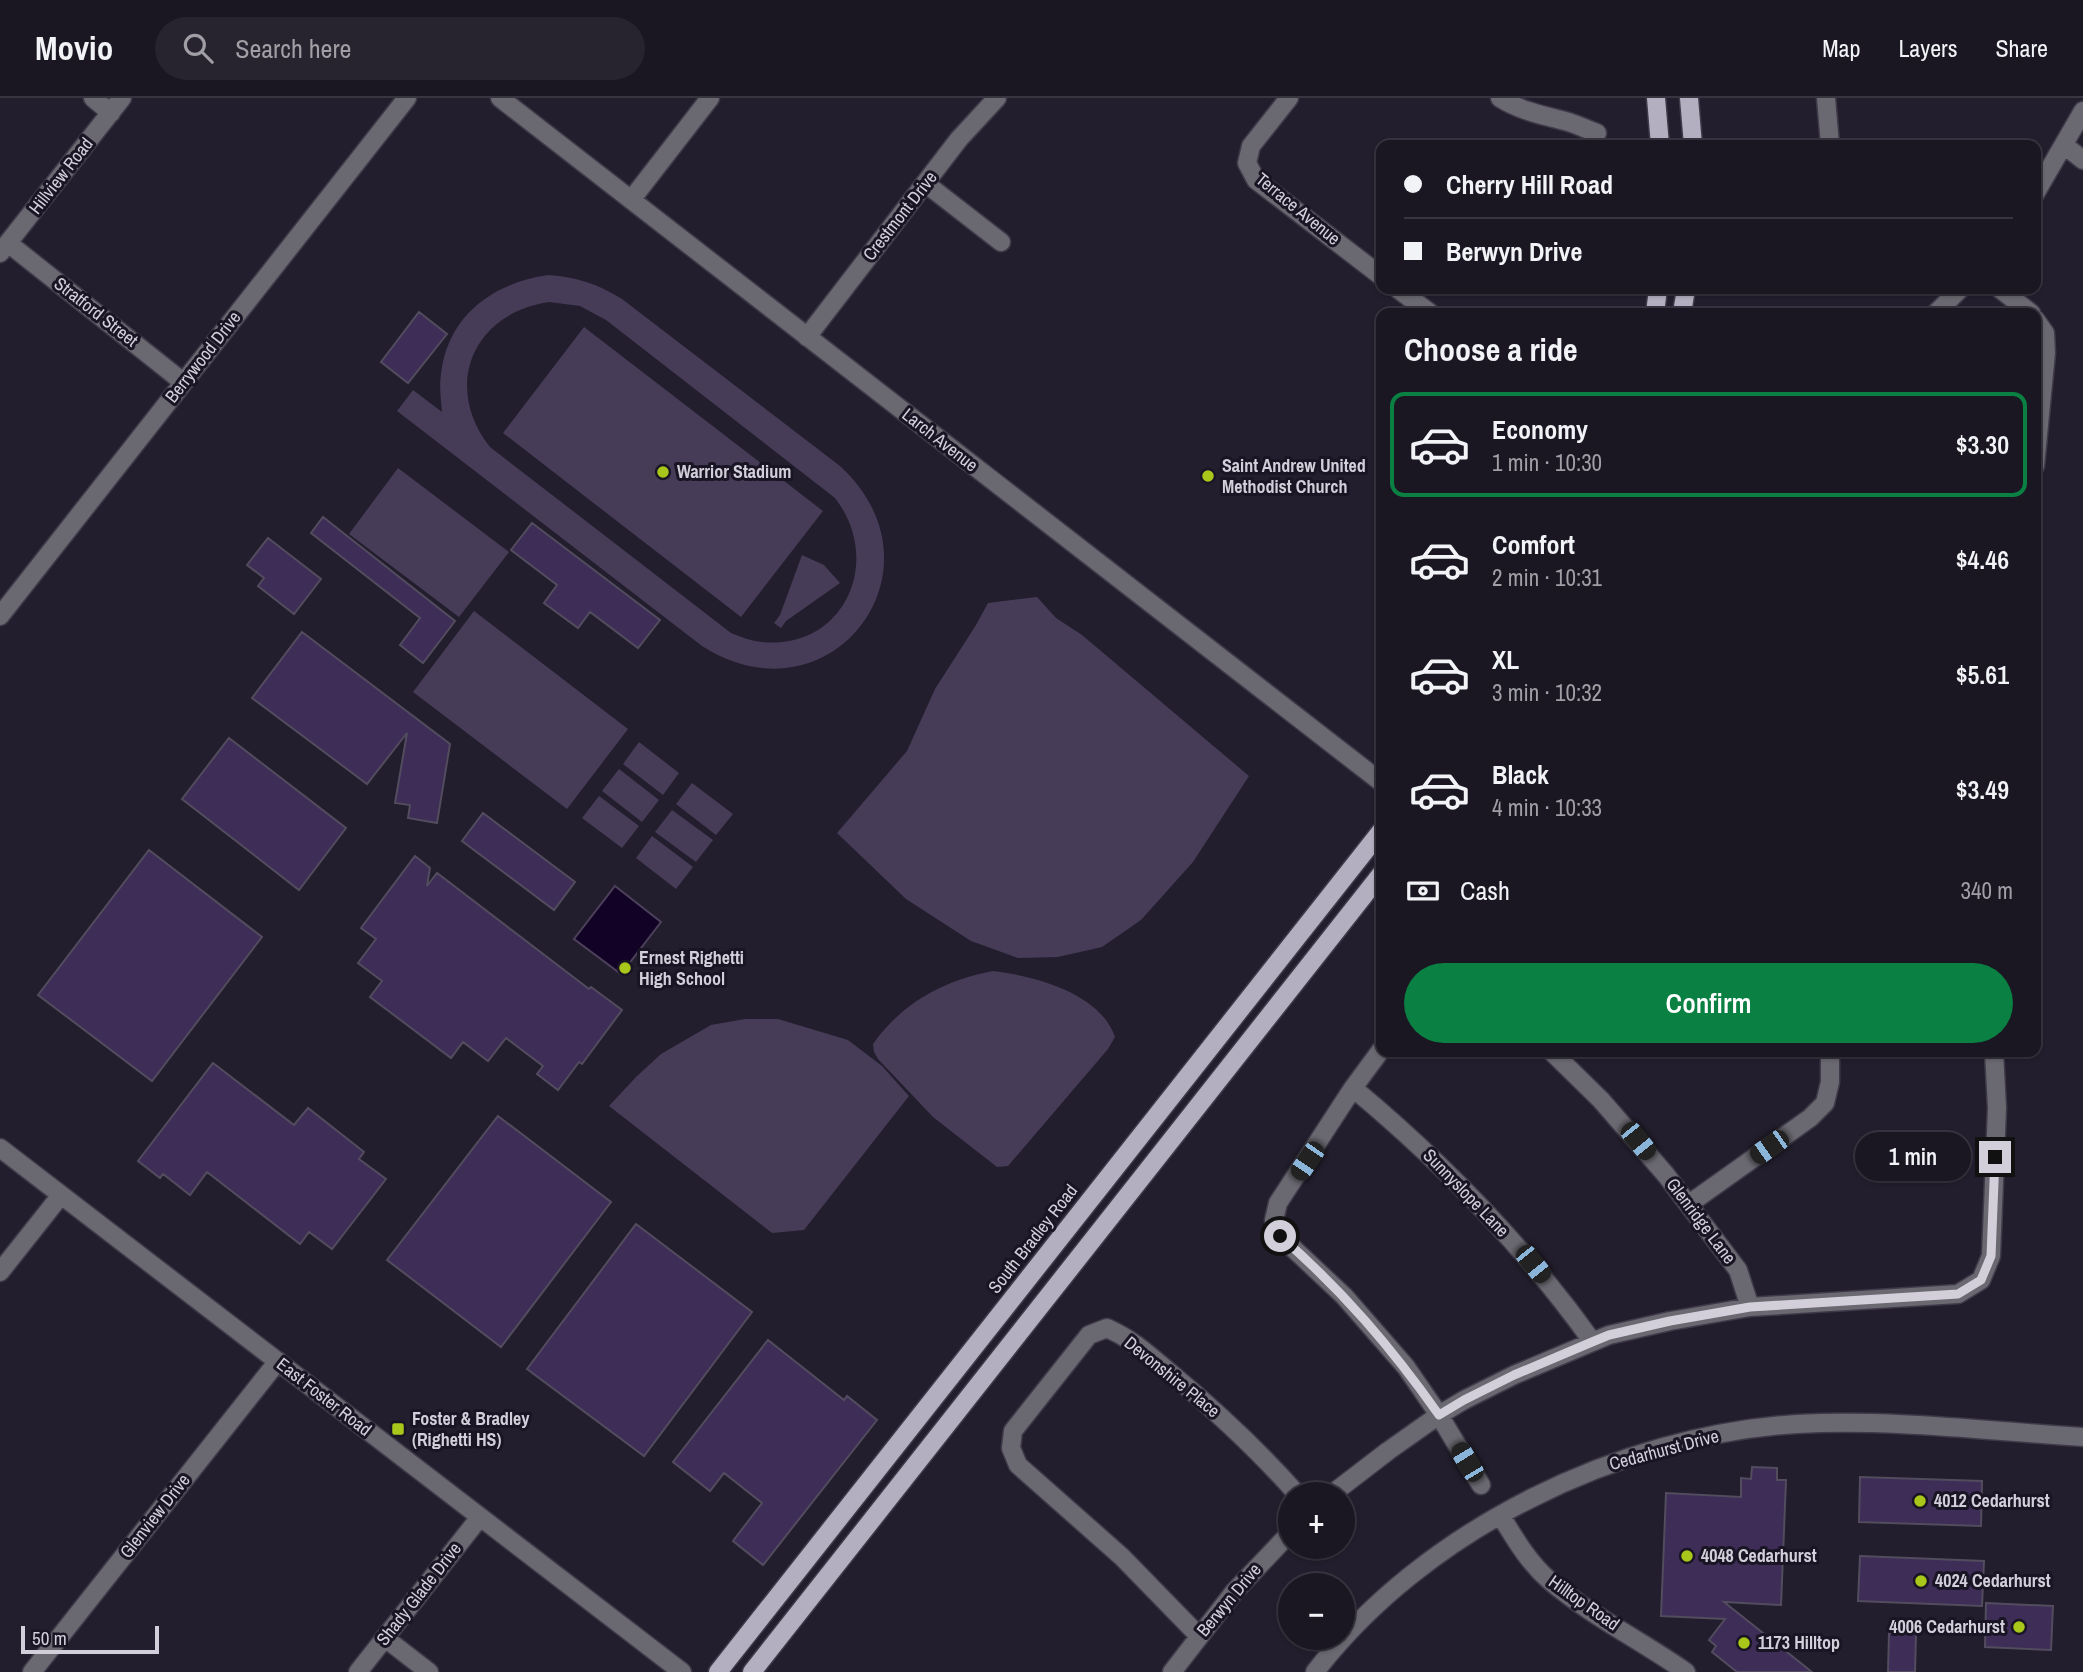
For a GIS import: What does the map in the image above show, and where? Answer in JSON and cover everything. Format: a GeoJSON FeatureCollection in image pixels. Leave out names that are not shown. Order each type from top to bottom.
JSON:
{"type":"FeatureCollection","features":[{"type":"Feature","properties":{"kind":"main road"},"geometry":{"type":"LineString","coordinates":[[1656,98],[1660,140]]}},
{"type":"Feature","properties":{"kind":"main road"},"geometry":{"type":"LineString","coordinates":[[1689,98],[1693,140]]}},
{"type":"Feature","properties":{"kind":"main road","name":"South Bradley Road"},"geometry":{"type":"LineString","coordinates":[[718,1672],[1376,837]]}},
{"type":"Feature","properties":{"kind":"main road"},"geometry":{"type":"LineString","coordinates":[[752,1672],[1376,880]]}},
{"type":"Feature","properties":{"kind":"street"},"geometry":{"type":"LineString","coordinates":[[93,98],[111,113]]}},
{"type":"Feature","properties":{"kind":"street","name":"Hillview Road"},"geometry":{"type":"LineString","coordinates":[[4,248],[122,98]]}},
{"type":"Feature","properties":{"kind":"street","name":"Berrywood Drive"},"geometry":{"type":"LineString","coordinates":[[0,616],[407,98]]}},
{"type":"Feature","properties":{"kind":"street","name":"Larch Avenue"},"geometry":{"type":"LineString","coordinates":[[500,98],[1376,778]]}},
{"type":"Feature","properties":{"kind":"street"},"geometry":{"type":"LineString","coordinates":[[631,200],[710,98]]}},
{"type":"Feature","properties":{"kind":"street","name":"Crestmont Drive"},"geometry":{"type":"LineString","coordinates":[[807,337],[959,139],[997,98]]}},
{"type":"Feature","properties":{"kind":"street","name":"Terrace Avenue"},"geometry":{"type":"LineString","coordinates":[[1289,98],[1251,146],[1247,163],[1256,180],[1376,272]]}},
{"type":"Feature","properties":{"kind":"street"},"geometry":{"type":"LineString","coordinates":[[1500,98],[1538,115],[1566,121],[1597,133]]}},
{"type":"Feature","properties":{"kind":"street"},"geometry":{"type":"LineString","coordinates":[[1826,98],[1830,140]]}},
{"type":"Feature","properties":{"kind":"street"},"geometry":{"type":"LineString","coordinates":[[2041,184],[2083,111]]}},
{"type":"Feature","properties":{"kind":"street"},"geometry":{"type":"LineString","coordinates":[[2064,145],[2083,160]]}},
{"type":"Feature","properties":{"kind":"street"},"geometry":{"type":"LineString","coordinates":[[925,184],[1001,242]]}},
{"type":"Feature","properties":{"kind":"street","name":"Stratford Street"},"geometry":{"type":"LineString","coordinates":[[4,248],[183,382]]}},
{"type":"Feature","properties":{"kind":"street"},"geometry":{"type":"LineString","coordinates":[[1405,294],[1423,308]]}},
{"type":"Feature","properties":{"kind":"street"},"geometry":{"type":"LineString","coordinates":[[1941,308],[1955,294]]}},
{"type":"Feature","properties":{"kind":"street"},"geometry":{"type":"LineString","coordinates":[[2006,294],[2025,308]]}},
{"type":"Feature","properties":{"kind":"street"},"geometry":{"type":"LineString","coordinates":[[2041,327],[2045,333],[2046,353],[2041,404]]}},
{"type":"Feature","properties":{"kind":"street"},"geometry":{"type":"LineString","coordinates":[[1376,1057],[1353,1088],[1278,1203],[1274,1220],[1280,1236],[1344,1296],[1406,1367],[1439,1415],[1481,1485]]}},
{"type":"Feature","properties":{"kind":"street","name":"Glenridge Lane"},"geometry":{"type":"LineString","coordinates":[[1557,1057],[1638,1141],[1689,1204],[1738,1270],[1750,1307]]}},
{"type":"Feature","properties":{"kind":"street"},"geometry":{"type":"LineString","coordinates":[[1689,1204],[1810,1118],[1825,1103],[1830,1082],[1830,1057]]}},
{"type":"Feature","properties":{"kind":"street"},"geometry":{"type":"LineString","coordinates":[[1348,1482],[1439,1415],[1464,1400],[1514,1375],[1609,1335],[1750,1307],[1958,1294],[1981,1280],[1991,1256],[1997,1108],[1994,1057]]}},
{"type":"Feature","properties":{"kind":"street","name":"Sunnyslope Lane"},"geometry":{"type":"LineString","coordinates":[[1353,1088],[1412,1138],[1474,1199],[1533,1264],[1592,1342]]}},
{"type":"Feature","properties":{"kind":"street","name":"East Foster Road"},"geometry":{"type":"LineString","coordinates":[[0,1148],[682,1672]]}},
{"type":"Feature","properties":{"kind":"street"},"geometry":{"type":"LineString","coordinates":[[0,1272],[61,1195]]}},
{"type":"Feature","properties":{"kind":"street","name":"Devonshire Place"},"geometry":{"type":"LineString","coordinates":[[1199,1636],[1122,1557],[1018,1465],[1012,1448],[1013,1431],[1089,1335],[1107,1328],[1128,1338],[1206,1403],[1244,1437],[1286,1482]]}},
{"type":"Feature","properties":{"kind":"street","name":"Glenview Drive"},"geometry":{"type":"LineString","coordinates":[[32,1672],[278,1361]]}},
{"type":"Feature","properties":{"kind":"street","name":"Cedarhurst Drive"},"geometry":{"type":"LineString","coordinates":[[1315,1672],[1330,1652],[1378,1602],[1443,1552],[1501,1516],[1563,1483],[1610,1464],[1675,1444],[1713,1434],[1759,1427],[1807,1424],[1890,1424],[2083,1437]]}},
{"type":"Feature","properties":{"kind":"street","name":"Hilltop Road"},"geometry":{"type":"LineString","coordinates":[[1501,1516],[1524,1554],[1548,1581],[1686,1672]]}},
{"type":"Feature","properties":{"kind":"street","name":"Shady Glade Drive"},"geometry":{"type":"LineString","coordinates":[[358,1672],[480,1517]]}},
{"type":"Feature","properties":{"kind":"street","name":"Berwyn Drive"},"geometry":{"type":"LineString","coordinates":[[1172,1672],[1234,1592],[1278,1545]]}},
{"type":"Feature","properties":{"kind":"street"},"geometry":{"type":"LineString","coordinates":[[385,1637],[429,1672]]}},
{"type":"Feature","properties":{"kind":"shaded area"},"geometry":{"type":"Polygon","coordinates":[[[548,275],[568,277],[596,285],[622,299],[840,466],[871,507],[884,549],[879,590],[861,625],[831,652],[793,667],[749,666],[702,646],[397,411],[413,390],[442,412],[440,388],[445,353],[463,319],[476,305],[492,294],[528,279],[548,275]],[[549,302],[523,309],[501,321],[484,337],[473,356],[468,377],[468,400],[476,424],[490,447],[731,633],[762,642],[791,641],[815,632],[834,617],[848,597],[855,573],[856,548],[849,523],[835,498],[606,320],[580,306],[549,302]]]}},
{"type":"Feature","properties":{"kind":"shaded area","name":"Warrior Stadium"},"geometry":{"type":"Polygon","coordinates":[[[584,327],[823,511],[741,617],[503,433],[584,327]]]}},
{"type":"Feature","properties":{"kind":"shaded area"},"geometry":{"type":"Polygon","coordinates":[[[398,468],[509,552],[459,617],[349,534],[398,468]]]}},
{"type":"Feature","properties":{"kind":"shaded area"},"geometry":{"type":"Polygon","coordinates":[[[802,555],[824,565],[840,583],[786,621],[781,628],[774,623],[780,615],[802,555]]]}},
{"type":"Feature","properties":{"kind":"shaded area"},"geometry":{"type":"Polygon","coordinates":[[[1037,597],[1056,618],[1082,635],[1249,776],[1193,862],[1141,920],[1102,947],[1058,957],[1018,958],[971,941],[906,899],[837,833],[907,751],[935,689],[988,603],[1037,597]]]}},
{"type":"Feature","properties":{"kind":"shaded area"},"geometry":{"type":"Polygon","coordinates":[[[474,611],[628,729],[567,809],[413,692],[474,611]]]}},
{"type":"Feature","properties":{"kind":"shaded area"},"geometry":{"type":"Polygon","coordinates":[[[639,742],[679,773],[663,795],[623,764],[639,742]]]}},
{"type":"Feature","properties":{"kind":"shaded area"},"geometry":{"type":"Polygon","coordinates":[[[619,769],[659,800],[642,822],[602,791],[619,769]]]}},
{"type":"Feature","properties":{"kind":"shaded area"},"geometry":{"type":"Polygon","coordinates":[[[692,783],[733,814],[716,835],[676,804],[692,783]]]}},
{"type":"Feature","properties":{"kind":"shaded area"},"geometry":{"type":"Polygon","coordinates":[[[599,796],[639,826],[622,848],[582,818],[599,796]]]}},
{"type":"Feature","properties":{"kind":"shaded area"},"geometry":{"type":"Polygon","coordinates":[[[672,810],[713,840],[696,862],[655,832],[672,810]]]}},
{"type":"Feature","properties":{"kind":"shaded area"},"geometry":{"type":"Polygon","coordinates":[[[652,836],[693,867],[676,889],[636,858],[652,836]]]}},
{"type":"Feature","properties":{"kind":"shaded area"},"geometry":{"type":"Polygon","coordinates":[[[615,886],[661,922],[621,974],[574,939],[615,886]]]}},
{"type":"Feature","properties":{"kind":"shaded area"},"geometry":{"type":"Polygon","coordinates":[[[993,971],[1046,982],[1081,998],[1096,1009],[1115,1037],[1108,1049],[1008,1166],[997,1167],[933,1117],[878,1059],[873,1044],[884,1029],[911,1005],[941,987],[993,971]]]}},
{"type":"Feature","properties":{"kind":"shaded area"},"geometry":{"type":"Polygon","coordinates":[[[745,1019],[778,1019],[848,1040],[882,1066],[909,1096],[804,1230],[772,1233],[609,1106],[661,1054],[711,1025],[745,1019]]]}},
{"type":"Feature","properties":{"kind":"building"},"geometry":{"type":"Polygon","coordinates":[[[419,312],[447,334],[408,383],[381,362],[419,312]]]}},
{"type":"Feature","properties":{"kind":"building"},"geometry":{"type":"Polygon","coordinates":[[[323,517],[455,621],[423,663],[400,645],[420,618],[311,533],[323,517]]]}},
{"type":"Feature","properties":{"kind":"building"},"geometry":{"type":"Polygon","coordinates":[[[532,523],[660,620],[638,648],[590,612],[578,628],[544,603],[557,585],[511,550],[532,523]]]}},
{"type":"Feature","properties":{"kind":"building"},"geometry":{"type":"Polygon","coordinates":[[[268,538],[321,579],[294,614],[258,586],[264,578],[247,565],[268,538]]]}},
{"type":"Feature","properties":{"kind":"building"},"geometry":{"type":"Polygon","coordinates":[[[302,632],[450,744],[437,823],[408,818],[410,805],[395,803],[407,733],[367,784],[252,698],[302,632]]]}},
{"type":"Feature","properties":{"kind":"building"},"geometry":{"type":"Polygon","coordinates":[[[229,738],[346,828],[299,890],[182,799],[229,738]]]}},
{"type":"Feature","properties":{"kind":"building"},"geometry":{"type":"Polygon","coordinates":[[[483,813],[575,882],[554,910],[462,841],[483,813]]]}},
{"type":"Feature","properties":{"kind":"building"},"geometry":{"type":"Polygon","coordinates":[[[149,850],[262,937],[152,1081],[38,995],[149,850]]]}},
{"type":"Feature","properties":{"kind":"building"},"geometry":{"type":"Polygon","coordinates":[[[415,856],[430,868],[427,886],[437,873],[589,989],[591,987],[622,1010],[582,1064],[579,1062],[558,1090],[537,1074],[543,1066],[506,1038],[488,1061],[463,1042],[451,1058],[370,997],[382,981],[358,963],[376,939],[361,928],[415,856]]]}},
{"type":"Feature","properties":{"kind":"building"},"geometry":{"type":"Polygon","coordinates":[[[213,1063],[294,1125],[308,1108],[364,1152],[359,1159],[386,1179],[332,1249],[309,1232],[300,1244],[207,1172],[190,1195],[163,1174],[160,1178],[138,1161],[213,1063]]]}},
{"type":"Feature","properties":{"kind":"building"},"geometry":{"type":"Polygon","coordinates":[[[498,1116],[611,1202],[501,1347],[387,1260],[498,1116]]]}},
{"type":"Feature","properties":{"kind":"building"},"geometry":{"type":"Polygon","coordinates":[[[636,1224],[752,1312],[644,1456],[527,1369],[636,1224]]]}},
{"type":"Feature","properties":{"kind":"building"},"geometry":{"type":"Polygon","coordinates":[[[768,1340],[844,1400],[847,1396],[877,1420],[763,1565],[733,1541],[762,1503],[724,1473],[710,1491],[673,1462],[768,1340]]]}},
{"type":"Feature","properties":{"kind":"building"},"geometry":{"type":"Polygon","coordinates":[[[1752,1467],[1777,1468],[1777,1480],[1786,1480],[1781,1605],[1724,1602],[1812,1672],[1737,1672],[1712,1652],[1716,1646],[1709,1640],[1725,1619],[1661,1616],[1666,1493],[1741,1497],[1741,1478],[1751,1479],[1752,1467]]]}},
{"type":"Feature","properties":{"kind":"building","name":"4012 Cedarhurst"},"geometry":{"type":"Polygon","coordinates":[[[1860,1477],[1982,1481],[1981,1526],[1859,1522],[1860,1477]]]}},
{"type":"Feature","properties":{"kind":"building","name":"4024 Cedarhurst"},"geometry":{"type":"Polygon","coordinates":[[[1860,1556],[1984,1561],[1982,1606],[1858,1601],[1860,1556]]]}},
{"type":"Feature","properties":{"kind":"building","name":"4006 Cedarhurst"},"geometry":{"type":"Polygon","coordinates":[[[1986,1603],[2053,1606],[2051,1650],[1985,1647],[1986,1603]]]}},
{"type":"Feature","properties":{"kind":"building"},"geometry":{"type":"Polygon","coordinates":[[[1889,1633],[1916,1634],[1915,1672],[1888,1672],[1889,1633]]]}},
{"type":"Feature","properties":{"kind":"place","name":"Warrior Stadium"},"geometry":{"type":"Point","coordinates":[663,472]}},
{"type":"Feature","properties":{"kind":"place","name":"Saint Andrew United Methodist Church"},"geometry":{"type":"Point","coordinates":[1208,476]}},
{"type":"Feature","properties":{"kind":"place","name":"Ernest Righetti High School"},"geometry":{"type":"Point","coordinates":[625,968]}},
{"type":"Feature","properties":{"kind":"place","name":"Foster & Bradley (Righetti HS)"},"geometry":{"type":"Point","coordinates":[398,1429]}},
{"type":"Feature","properties":{"kind":"place","name":"4012 Cedarhurst"},"geometry":{"type":"Point","coordinates":[1920,1501]}},
{"type":"Feature","properties":{"kind":"place","name":"4048 Cedarhurst"},"geometry":{"type":"Point","coordinates":[1687,1556]}},
{"type":"Feature","properties":{"kind":"place","name":"4024 Cedarhurst"},"geometry":{"type":"Point","coordinates":[1921,1581]}},
{"type":"Feature","properties":{"kind":"place","name":"4006 Cedarhurst"},"geometry":{"type":"Point","coordinates":[2019,1627]}},
{"type":"Feature","properties":{"kind":"place","name":"1173 Hilltop"},"geometry":{"type":"Point","coordinates":[1744,1643]}},
{"type":"Feature","properties":{"kind":"route"},"geometry":{"type":"LineString","coordinates":[[1280,1236],[1344,1296],[1373,1328],[1406,1367],[1439,1415],[1514,1375],[1609,1335],[1750,1307],[1958,1294],[1981,1280],[1991,1256],[1995,1157]]}}]}
